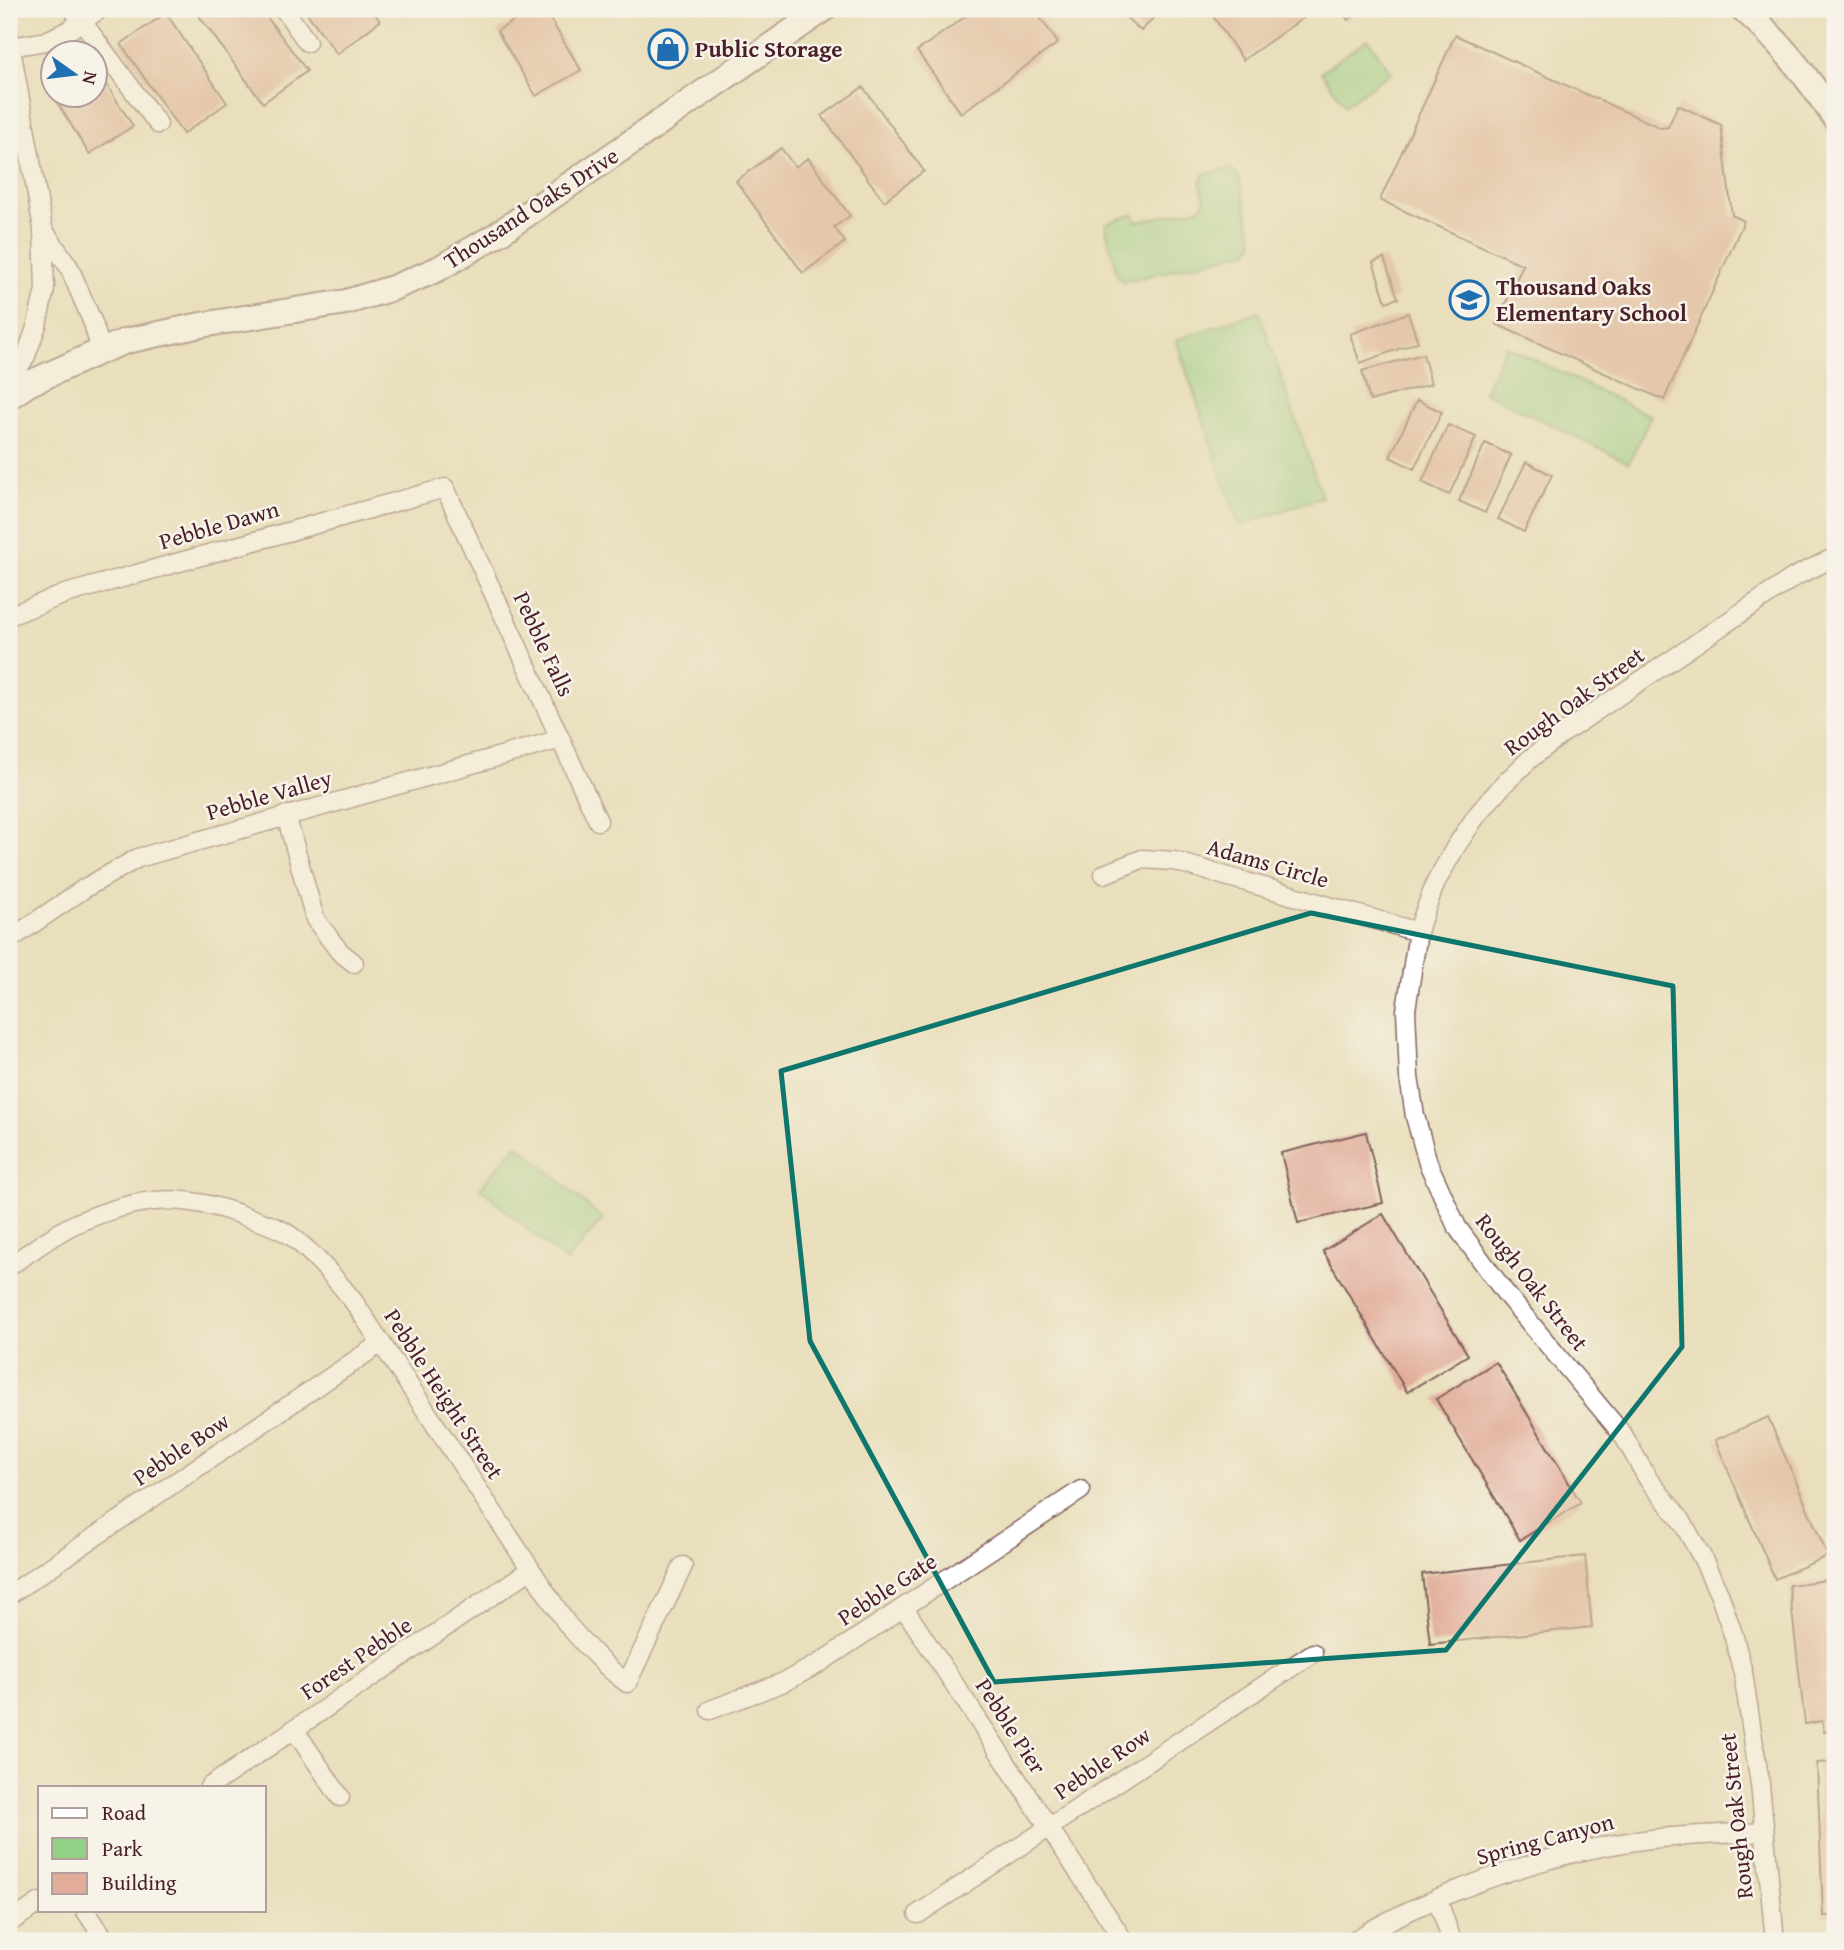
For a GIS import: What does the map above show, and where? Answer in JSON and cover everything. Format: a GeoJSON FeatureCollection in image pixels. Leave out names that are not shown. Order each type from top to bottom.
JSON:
{"type":"FeatureCollection","features":[{"type":"Feature","properties":{"kind":"main road","name":"Thousand Oaks Drive"},"geometry":{"type":"LineString","coordinates":[[9,397],[28,384],[126,341],[201,325],[346,302],[393,288],[438,269],[498,234],[824,9]]}},
{"type":"Feature","properties":{"kind":"main road"},"geometry":{"type":"LineString","coordinates":[[1743,9],[1790,55],[1835,118]]}},
{"type":"Feature","properties":{"kind":"street"},"geometry":{"type":"LineString","coordinates":[[9,383],[26,356],[37,325],[45,289],[43,229],[10,42],[46,41],[69,30],[77,15],[100,9]]}},
{"type":"Feature","properties":{"kind":"street"},"geometry":{"type":"LineString","coordinates":[[284,9],[307,42]]}},
{"type":"Feature","properties":{"kind":"street"},"geometry":{"type":"LineString","coordinates":[[77,15],[158,124]]}},
{"type":"Feature","properties":{"kind":"street"},"geometry":{"type":"LineString","coordinates":[[43,229],[69,267],[93,323],[101,351]]}},
{"type":"Feature","properties":{"kind":"street","name":"Pebble Dawn"},"geometry":{"type":"LineString","coordinates":[[9,616],[65,594],[445,488]]}},
{"type":"Feature","properties":{"kind":"street","name":"Pebble Falls"},"geometry":{"type":"LineString","coordinates":[[445,488],[598,821]]}},
{"type":"Feature","properties":{"kind":"street","name":"Rough Oak Street"},"geometry":{"type":"LineString","coordinates":[[1775,1941],[1760,1784],[1743,1673],[1720,1596],[1681,1520],[1648,1479],[1623,1435],[1506,1294],[1457,1227],[1428,1163],[1415,1116],[1409,1077],[1406,1010],[1418,932],[1436,882],[1477,815],[1503,785],[1531,758],[1562,734],[1794,577],[1835,557]]}},
{"type":"Feature","properties":{"kind":"street","name":"Pebble Valley"},"geometry":{"type":"LineString","coordinates":[[9,940],[85,888],[138,858],[561,739]]}},
{"type":"Feature","properties":{"kind":"street"},"geometry":{"type":"LineString","coordinates":[[286,816],[315,919],[339,951],[354,963]]}},
{"type":"Feature","properties":{"kind":"street","name":"Adams Circle"},"geometry":{"type":"LineString","coordinates":[[1104,873],[1142,859],[1174,861],[1418,932]]}},
{"type":"Feature","properties":{"kind":"street","name":"Pebble Height Street"},"geometry":{"type":"LineString","coordinates":[[9,1266],[73,1225],[115,1208],[160,1199],[193,1201],[224,1208],[275,1227],[294,1238],[327,1268],[354,1302],[567,1624],[587,1648],[626,1683],[683,1566]]}},
{"type":"Feature","properties":{"kind":"street","name":"Pebble Bow"},"geometry":{"type":"LineString","coordinates":[[9,1595],[381,1343]]}},
{"type":"Feature","properties":{"kind":"street","name":"Pebble Gate"},"geometry":{"type":"LineString","coordinates":[[710,1710],[784,1682],[818,1664],[1081,1490]]}},
{"type":"Feature","properties":{"kind":"street","name":"Forest Pebble"},"geometry":{"type":"LineString","coordinates":[[211,1786],[530,1570]]}},
{"type":"Feature","properties":{"kind":"street","name":"Pebble Pier"},"geometry":{"type":"LineString","coordinates":[[904,1608],[1124,1941]]}},
{"type":"Feature","properties":{"kind":"street","name":"Pebble Row"},"geometry":{"type":"LineString","coordinates":[[918,1914],[1313,1653]]}},
{"type":"Feature","properties":{"kind":"street"},"geometry":{"type":"LineString","coordinates":[[295,1730],[340,1797]]}},
{"type":"Feature","properties":{"kind":"street","name":"Spring Canyon"},"geometry":{"type":"LineString","coordinates":[[1353,1941],[1373,1928],[1437,1898],[1509,1870],[1576,1852],[1634,1841],[1763,1832]]}},
{"type":"Feature","properties":{"kind":"street"},"geometry":{"type":"LineString","coordinates":[[1437,1898],[1452,1941]]}},
{"type":"Feature","properties":{"kind":"street"},"geometry":{"type":"LineString","coordinates":[[9,1923],[38,1903]]}},
{"type":"Feature","properties":{"kind":"street"},"geometry":{"type":"LineString","coordinates":[[86,1912],[106,1941]]}},
{"type":"Feature","properties":{"kind":"highlighted area"},"geometry":{"type":"Polygon","coordinates":[[[1311,913],[1673,986],[1682,1347],[1446,1650],[994,1682],[810,1341],[781,1071],[1311,913]]]}},
{"type":"Feature","properties":{"kind":"green space"},"geometry":{"type":"Polygon","coordinates":[[[1368,39],[1391,72],[1345,105],[1321,72],[1368,39]]]}},
{"type":"Feature","properties":{"kind":"green space"},"geometry":{"type":"Polygon","coordinates":[[[1230,168],[1239,177],[1254,242],[1248,251],[1124,282],[1117,275],[1105,224],[1133,214],[1136,222],[1199,208],[1205,200],[1200,183],[1204,174],[1230,168]]]}},
{"type":"Feature","properties":{"kind":"green space"},"geometry":{"type":"Polygon","coordinates":[[[1259,311],[1322,497],[1239,526],[1176,340],[1259,311]]]}},
{"type":"Feature","properties":{"kind":"green space"},"geometry":{"type":"Polygon","coordinates":[[[1506,346],[1651,416],[1629,463],[1484,392],[1506,346]]]}},
{"type":"Feature","properties":{"kind":"green space"},"geometry":{"type":"Polygon","coordinates":[[[517,1144],[603,1219],[566,1262],[480,1188],[517,1144]]]}},
{"type":"Feature","properties":{"kind":"building"},"geometry":{"type":"Polygon","coordinates":[[[194,9],[261,9],[307,71],[263,103],[194,9]]]}},
{"type":"Feature","properties":{"kind":"building"},"geometry":{"type":"Polygon","coordinates":[[[304,9],[371,9],[380,21],[337,54],[304,9]]]}},
{"type":"Feature","properties":{"kind":"building"},"geometry":{"type":"Polygon","coordinates":[[[534,9],[544,9],[581,70],[536,96],[497,31],[534,9]]]}},
{"type":"Feature","properties":{"kind":"building"},"geometry":{"type":"Polygon","coordinates":[[[976,9],[1034,9],[1058,43],[961,113],[917,51],[976,9]]]}},
{"type":"Feature","properties":{"kind":"building"},"geometry":{"type":"Polygon","coordinates":[[[1117,9],[1162,9],[1141,31],[1117,9]]]}},
{"type":"Feature","properties":{"kind":"building"},"geometry":{"type":"Polygon","coordinates":[[[1208,9],[1316,9],[1243,60],[1208,9]]]}},
{"type":"Feature","properties":{"kind":"building"},"geometry":{"type":"Polygon","coordinates":[[[1340,9],[1363,9],[1348,20],[1340,9]]]}},
{"type":"Feature","properties":{"kind":"building"},"geometry":{"type":"Polygon","coordinates":[[[166,13],[227,103],[183,134],[121,44],[166,13]]]}},
{"type":"Feature","properties":{"kind":"building"},"geometry":{"type":"Polygon","coordinates":[[[1455,35],[1661,128],[1668,127],[1678,105],[1721,125],[1732,215],[1744,221],[1664,400],[1496,324],[1523,265],[1380,200],[1455,35]]]}},
{"type":"Feature","properties":{"kind":"building"},"geometry":{"type":"Polygon","coordinates":[[[108,87],[133,126],[89,154],[61,108],[108,108],[108,87]]]}},
{"type":"Feature","properties":{"kind":"building"},"geometry":{"type":"Polygon","coordinates":[[[863,87],[924,171],[884,201],[822,116],[863,87]]]}},
{"type":"Feature","properties":{"kind":"building"},"geometry":{"type":"Polygon","coordinates":[[[781,148],[795,167],[808,158],[850,216],[834,227],[845,242],[803,273],[736,181],[781,148]]]}},
{"type":"Feature","properties":{"kind":"building"},"geometry":{"type":"Polygon","coordinates":[[[11,199],[15,253],[9,253],[11,199]]]}},
{"type":"Feature","properties":{"kind":"building"},"geometry":{"type":"Polygon","coordinates":[[[1384,258],[1398,298],[1386,302],[1373,262],[1384,258]]]}},
{"type":"Feature","properties":{"kind":"building"},"geometry":{"type":"Polygon","coordinates":[[[1408,313],[1418,342],[1360,363],[1350,334],[1408,313]]]}},
{"type":"Feature","properties":{"kind":"building"},"geometry":{"type":"Polygon","coordinates":[[[1423,354],[1431,384],[1370,401],[1362,371],[1423,354]]]}},
{"type":"Feature","properties":{"kind":"building"},"geometry":{"type":"Polygon","coordinates":[[[1417,400],[1442,412],[1414,469],[1390,457],[1417,400]]]}},
{"type":"Feature","properties":{"kind":"building"},"geometry":{"type":"Polygon","coordinates":[[[1448,425],[1476,437],[1449,495],[1422,482],[1448,425]]]}},
{"type":"Feature","properties":{"kind":"building"},"geometry":{"type":"Polygon","coordinates":[[[1485,443],[1511,455],[1485,513],[1459,501],[1485,443]]]}},
{"type":"Feature","properties":{"kind":"building"},"geometry":{"type":"Polygon","coordinates":[[[1526,462],[1552,475],[1524,532],[1498,519],[1526,462]]]}},
{"type":"Feature","properties":{"kind":"building"},"geometry":{"type":"Polygon","coordinates":[[[1366,1132],[1383,1203],[1298,1223],[1281,1153],[1366,1132]]]}},
{"type":"Feature","properties":{"kind":"building"},"geometry":{"type":"Polygon","coordinates":[[[1383,1214],[1468,1355],[1407,1392],[1323,1251],[1383,1214]]]}},
{"type":"Feature","properties":{"kind":"building"},"geometry":{"type":"Polygon","coordinates":[[[1496,1362],[1581,1503],[1520,1540],[1436,1399],[1496,1362]]]}},
{"type":"Feature","properties":{"kind":"building"},"geometry":{"type":"Polygon","coordinates":[[[1768,1417],[1828,1556],[1775,1579],[1715,1440],[1768,1417]]]}},
{"type":"Feature","properties":{"kind":"building"},"geometry":{"type":"Polygon","coordinates":[[[1585,1556],[1592,1627],[1430,1644],[1422,1574],[1585,1556]]]}},
{"type":"Feature","properties":{"kind":"building"},"geometry":{"type":"Polygon","coordinates":[[[1835,1579],[1835,1731],[1824,1732],[1822,1721],[1805,1724],[1789,1585],[1835,1579]]]}},
{"type":"Feature","properties":{"kind":"building"},"geometry":{"type":"Polygon","coordinates":[[[1835,1762],[1835,1916],[1823,1916],[1817,1763],[1835,1762]]]}},
{"type":"Feature","properties":{"kind":"place","name":"Public Storage"},"geometry":{"type":"Point","coordinates":[668,49]}},
{"type":"Feature","properties":{"kind":"place","name":"Thousand Oaks Elementary School"},"geometry":{"type":"Point","coordinates":[1469,300]}}]}
